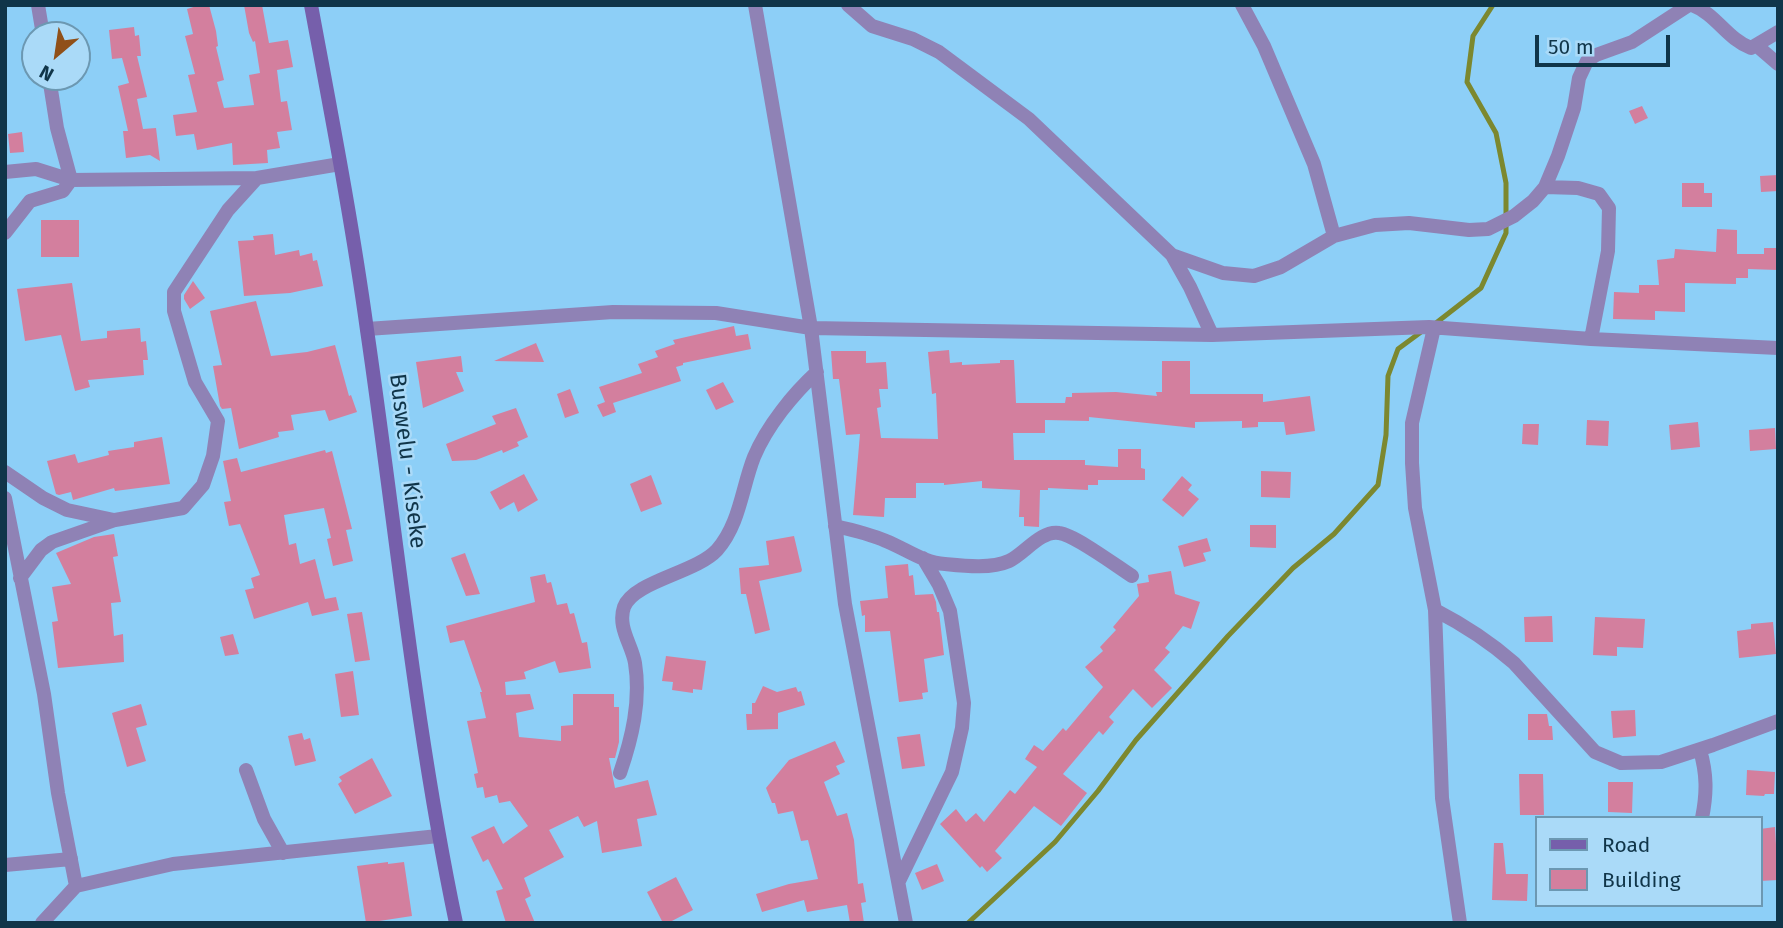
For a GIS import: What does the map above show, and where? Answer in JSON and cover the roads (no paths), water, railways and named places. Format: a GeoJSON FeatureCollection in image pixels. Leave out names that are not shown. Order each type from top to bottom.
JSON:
{"type":"FeatureCollection","features":[{"type":"Feature","properties":{"kind":"main road","name":"Buswelu - Kiseke"},"geometry":{"type":"LineString","coordinates":[[311,5],[367,329],[401,591],[438,836],[456,923]]}},
{"type":"Feature","properties":{"kind":"street"},"geometry":{"type":"LineString","coordinates":[[755,5],[811,328],[845,604],[906,923]]}},
{"type":"Feature","properties":{"kind":"street"},"geometry":{"type":"LineString","coordinates":[[848,5],[872,26],[913,39],[939,52],[1008,103],[1049,138],[1172,256],[1212,335]]}},
{"type":"Feature","properties":{"kind":"street"},"geometry":{"type":"LineString","coordinates":[[1242,5],[1264,46],[1314,164],[1335,236]]}},
{"type":"Feature","properties":{"kind":"street"},"geometry":{"type":"LineString","coordinates":[[1172,256],[1223,273],[1254,276],[1281,267],[1335,236],[1393,223],[1488,229],[1514,216],[1534,201],[1545,187],[1574,108],[1579,78],[1585,63],[1596,55],[1632,42],[1691,5],[1703,9],[1742,44],[1751,48],[1778,32]]}},
{"type":"Feature","properties":{"kind":"street"},"geometry":{"type":"LineString","coordinates":[[1756,46],[1778,64]]}},
{"type":"Feature","properties":{"kind":"street"},"geometry":{"type":"LineString","coordinates":[[51,91],[57,128],[71,180]]}},
{"type":"Feature","properties":{"kind":"street"},"geometry":{"type":"LineString","coordinates":[[5,172],[36,169],[71,180],[257,178],[340,164]]}},
{"type":"Feature","properties":{"kind":"street"},"geometry":{"type":"LineString","coordinates":[[20,578],[41,550],[52,542],[116,520],[183,508],[203,485],[213,456],[218,421],[195,382],[174,311],[174,292],[228,210],[257,178]]}},
{"type":"Feature","properties":{"kind":"street"},"geometry":{"type":"LineString","coordinates":[[5,233],[30,201],[63,191],[71,180]]}},
{"type":"Feature","properties":{"kind":"street"},"geometry":{"type":"LineString","coordinates":[[1545,187],[1578,188],[1599,194],[1609,208],[1608,251],[1591,339]]}},
{"type":"Feature","properties":{"kind":"street"},"geometry":{"type":"LineString","coordinates":[[367,329],[613,312],[716,313],[811,328],[1212,335],[1438,328],[1778,348]]}},
{"type":"Feature","properties":{"kind":"street"},"geometry":{"type":"LineString","coordinates":[[1438,328],[1412,423],[1412,463],[1415,509],[1435,610],[1442,798],[1460,923]]}},
{"type":"Feature","properties":{"kind":"street"},"geometry":{"type":"LineString","coordinates":[[621,773],[629,746],[636,703],[635,663],[623,623],[625,604],[640,590],[698,564],[720,547],[734,520],[755,454],[796,391],[817,372]]}},
{"type":"Feature","properties":{"kind":"street"},"geometry":{"type":"LineString","coordinates":[[5,472],[43,498],[67,510],[116,520]]}},
{"type":"Feature","properties":{"kind":"street"},"geometry":{"type":"LineString","coordinates":[[5,498],[44,694],[76,886]]}},
{"type":"Feature","properties":{"kind":"street"},"geometry":{"type":"LineString","coordinates":[[835,526],[863,532],[941,564],[997,565],[1020,554],[1042,537],[1060,533],[1074,538],[1132,576]]}},
{"type":"Feature","properties":{"kind":"street"},"geometry":{"type":"LineString","coordinates":[[899,881],[952,772],[962,728],[964,703],[950,611],[923,558]]}},
{"type":"Feature","properties":{"kind":"street"},"geometry":{"type":"LineString","coordinates":[[1435,610],[1480,635],[1514,663],[1595,752],[1622,763],[1661,762],[1778,721]]}},
{"type":"Feature","properties":{"kind":"street"},"geometry":{"type":"LineString","coordinates":[[1700,750],[1706,770],[1707,794],[1702,816]]}},
{"type":"Feature","properties":{"kind":"street"},"geometry":{"type":"LineString","coordinates":[[246,770],[264,819],[283,852]]}},
{"type":"Feature","properties":{"kind":"street"},"geometry":{"type":"LineString","coordinates":[[43,923],[76,886],[173,864],[438,836]]}},
{"type":"Feature","properties":{"kind":"street"},"geometry":{"type":"LineString","coordinates":[[5,865],[71,859]]}},
{"type":"Feature","properties":{"kind":"waterway"},"geometry":{"type":"LineString","coordinates":[[1436,323],[1481,288],[1506,233],[1506,183],[1496,133],[1467,82],[1473,36],[1493,5]]}},
{"type":"Feature","properties":{"kind":"waterway"},"geometry":{"type":"LineString","coordinates":[[968,923],[1055,842],[1136,740],[1228,636],[1293,568],[1334,534],[1378,485],[1386,435],[1388,376],[1398,349],[1421,332]]}}]}
